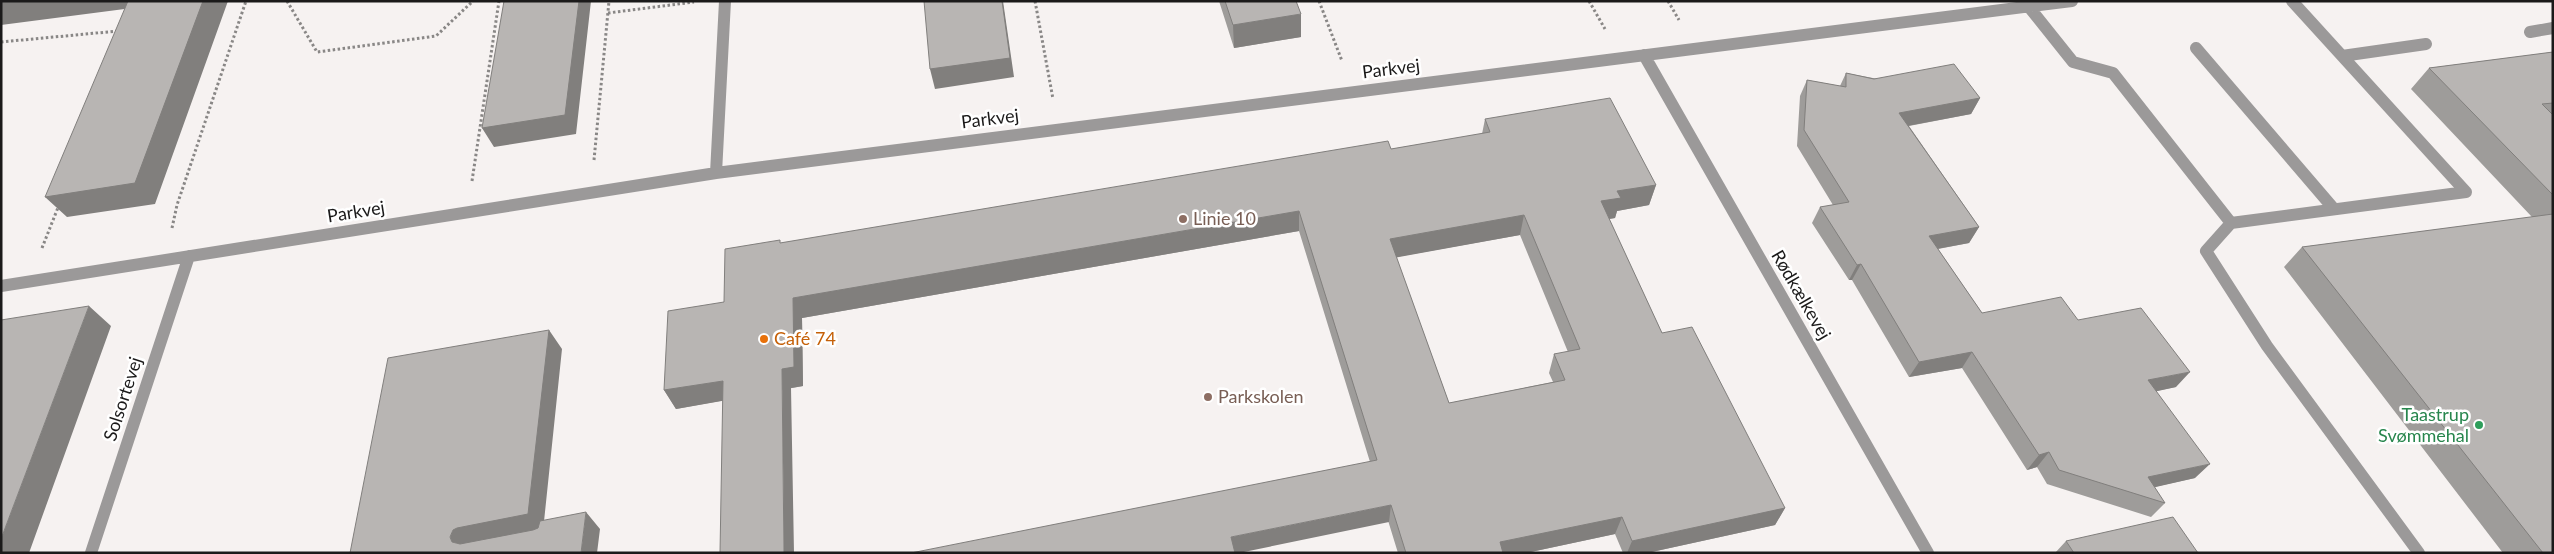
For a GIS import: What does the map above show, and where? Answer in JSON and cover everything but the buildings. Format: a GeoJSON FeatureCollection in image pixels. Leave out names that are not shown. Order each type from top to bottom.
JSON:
{"type":"FeatureCollection","features":[{"type":"Feature","properties":{"kind":"street"},"geometry":{"type":"LineString","coordinates":[[716,173],[725,1]]}},
{"type":"Feature","properties":{"kind":"street","name":"Parkvej"},"geometry":{"type":"LineString","coordinates":[[1,286],[716,173],[2072,1]]}},
{"type":"Feature","properties":{"kind":"street"},"geometry":{"type":"LineString","coordinates":[[2292,1],[2466,192],[2231,223],[2206,252],[2267,346],[2419,553]]}},
{"type":"Feature","properties":{"kind":"street"},"geometry":{"type":"LineString","coordinates":[[2029,7],[2073,62],[2114,73],[2231,223]]}},
{"type":"Feature","properties":{"kind":"street"},"geometry":{"type":"LineString","coordinates":[[2530,32],[2553,28]]}},
{"type":"Feature","properties":{"kind":"street"},"geometry":{"type":"LineString","coordinates":[[2342,56],[2426,44]]}},
{"type":"Feature","properties":{"kind":"street"},"geometry":{"type":"LineString","coordinates":[[2196,48],[2334,209]]}},
{"type":"Feature","properties":{"kind":"street","name":"Rødkælkevej"},"geometry":{"type":"LineString","coordinates":[[1644,55],[1928,553]]}},
{"type":"Feature","properties":{"kind":"street","name":"Solsortevej"},"geometry":{"type":"LineString","coordinates":[[91,553],[189,256]]}},
{"type":"Feature","properties":{"kind":"path"},"geometry":{"type":"LineString","coordinates":[[164,260],[177,205],[246,1]]}},
{"type":"Feature","properties":{"kind":"path"},"geometry":{"type":"LineString","coordinates":[[287,1],[317,52],[436,36],[472,1]]}},
{"type":"Feature","properties":{"kind":"path"},"geometry":{"type":"LineString","coordinates":[[467,212],[499,1]]}},
{"type":"Feature","properties":{"kind":"path"},"geometry":{"type":"LineString","coordinates":[[591,192],[609,1]]}},
{"type":"Feature","properties":{"kind":"path"},"geometry":{"type":"LineString","coordinates":[[608,13],[698,1]]}},
{"type":"Feature","properties":{"kind":"path"},"geometry":{"type":"LineString","coordinates":[[1035,1],[1059,128]]}},
{"type":"Feature","properties":{"kind":"path"},"geometry":{"type":"LineString","coordinates":[[1319,1],[1354,91]]}},
{"type":"Feature","properties":{"kind":"path"},"geometry":{"type":"LineString","coordinates":[[1,42],[120,31]]}},
{"type":"Feature","properties":{"kind":"path"},"geometry":{"type":"LineString","coordinates":[[29,282],[61,201]]}},
{"type":"Feature","properties":{"kind":"place","name":"Linie 10"},"geometry":{"type":"Point","coordinates":[1183,219]}},
{"type":"Feature","properties":{"kind":"place","name":"Café 74"},"geometry":{"type":"Point","coordinates":[764,339]}},
{"type":"Feature","properties":{"kind":"place","name":"Parkskolen"},"geometry":{"type":"Point","coordinates":[1208,397]}},
{"type":"Feature","properties":{"kind":"place","name":"Taastrup Svømmehal"},"geometry":{"type":"Point","coordinates":[2479,425]}}]}
